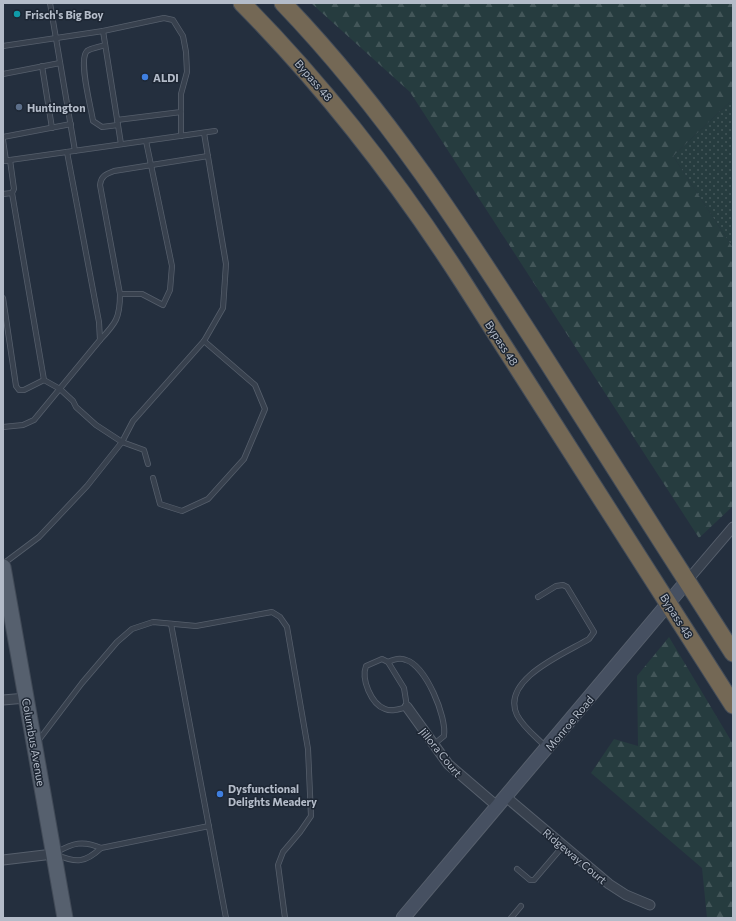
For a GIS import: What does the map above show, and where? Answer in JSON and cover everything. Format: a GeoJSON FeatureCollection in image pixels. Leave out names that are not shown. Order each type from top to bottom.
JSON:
{"type":"FeatureCollection","features":[{"type":"Feature","properties":{"kind":"highway","name":"Bypass 48"},"geometry":{"type":"LineString","coordinates":[[242,3],[308,73],[347,119],[419,215],[733,705]]}},
{"type":"Feature","properties":{"kind":"highway"},"geometry":{"type":"LineString","coordinates":[[283,3],[346,73],[407,150],[438,194],[476,249],[733,653]]}},
{"type":"Feature","properties":{"kind":"main road","name":"Columbus Avenue"},"geometry":{"type":"LineString","coordinates":[[3,565],[65,918]]}},
{"type":"Feature","properties":{"kind":"street","name":"Monroe Road"},"geometry":{"type":"LineString","coordinates":[[403,918],[733,527]]}},
{"type":"Feature","properties":{"kind":"street"},"geometry":{"type":"LineString","coordinates":[[3,700],[26,698]]}},
{"type":"Feature","properties":{"kind":"street","name":"Jillora Court"},"geometry":{"type":"LineString","coordinates":[[407,707],[433,745],[462,778],[502,802]]}},
{"type":"Feature","properties":{"kind":"street","name":"Ridgeway Court"},"geometry":{"type":"LineString","coordinates":[[502,802],[563,846],[609,884],[626,895],[650,905]]}},
{"type":"Feature","properties":{"kind":"street"},"geometry":{"type":"LineString","coordinates":[[3,860],[53,854]]}},
{"type":"Feature","properties":{"kind":"lane"},"geometry":{"type":"LineString","coordinates":[[50,3],[75,151]]}},
{"type":"Feature","properties":{"kind":"lane"},"geometry":{"type":"LineString","coordinates":[[3,46],[103,31],[164,18],[173,20],[183,36],[186,52],[187,72],[181,94],[182,136]]}},
{"type":"Feature","properties":{"kind":"lane"},"geometry":{"type":"LineString","coordinates":[[103,31],[121,144]]}},
{"type":"Feature","properties":{"kind":"lane"},"geometry":{"type":"LineString","coordinates":[[105,45],[88,50],[84,56],[84,67],[93,121],[102,127],[181,112]]}},
{"type":"Feature","properties":{"kind":"lane"},"geometry":{"type":"LineString","coordinates":[[3,74],[60,63]]}},
{"type":"Feature","properties":{"kind":"lane"},"geometry":{"type":"LineString","coordinates":[[42,66],[52,128]]}},
{"type":"Feature","properties":{"kind":"lane"},"geometry":{"type":"LineString","coordinates":[[44,380],[12,193],[14,189],[6,161],[3,139],[71,124]]}},
{"type":"Feature","properties":{"kind":"lane"},"geometry":{"type":"LineString","coordinates":[[6,161],[215,131]]}},
{"type":"Feature","properties":{"kind":"lane"},"geometry":{"type":"LineString","coordinates":[[3,565],[39,537],[87,486],[122,442],[133,421],[204,341],[223,308],[226,264],[204,133]]}},
{"type":"Feature","properties":{"kind":"lane"},"geometry":{"type":"LineString","coordinates":[[120,294],[142,294],[163,305],[170,290],[172,266],[146,141]]}},
{"type":"Feature","properties":{"kind":"lane"},"geometry":{"type":"LineString","coordinates":[[67,152],[99,322],[100,340]]}},
{"type":"Feature","properties":{"kind":"lane"},"geometry":{"type":"LineString","coordinates":[[3,427],[23,425],[34,420],[115,324],[120,312],[120,294],[100,180],[106,174],[114,171],[208,156]]}},
{"type":"Feature","properties":{"kind":"lane"},"geometry":{"type":"LineString","coordinates":[[3,194],[12,193]]}},
{"type":"Feature","properties":{"kind":"lane"},"geometry":{"type":"LineString","coordinates":[[3,298],[16,386],[19,390],[24,390],[44,380]]}},
{"type":"Feature","properties":{"kind":"lane"},"geometry":{"type":"LineString","coordinates":[[153,478],[160,504],[182,511],[208,499],[244,459],[265,409],[255,386],[204,341]]}},
{"type":"Feature","properties":{"kind":"lane"},"geometry":{"type":"LineString","coordinates":[[44,380],[60,389],[73,401],[76,407],[96,425],[122,442],[144,450],[148,464]]}},
{"type":"Feature","properties":{"kind":"lane"},"geometry":{"type":"LineString","coordinates":[[538,597],[556,586],[563,585],[567,587],[594,632],[589,640],[542,666],[522,682],[517,688],[515,701],[516,714],[530,731],[548,748]]}},
{"type":"Feature","properties":{"kind":"lane"},"geometry":{"type":"LineString","coordinates":[[35,746],[68,699],[117,642],[132,629],[153,622],[196,626],[272,612],[280,617],[287,627],[308,749],[311,816],[283,852],[278,865],[285,918]]}},
{"type":"Feature","properties":{"kind":"lane"},"geometry":{"type":"LineString","coordinates":[[171,624],[226,918]]}},
{"type":"Feature","properties":{"kind":"lane"},"geometry":{"type":"LineString","coordinates":[[388,662],[396,658],[407,660],[422,674],[439,702],[445,730],[444,736],[433,745]]}},
{"type":"Feature","properties":{"kind":"lane"},"geometry":{"type":"LineString","coordinates":[[382,659],[388,662],[404,688],[407,707],[394,711],[385,709],[377,704],[364,680],[366,666],[382,659]]}},
{"type":"Feature","properties":{"kind":"lane"},"geometry":{"type":"LineString","coordinates":[[53,854],[72,861],[90,858],[100,848],[209,826]]}},
{"type":"Feature","properties":{"kind":"lane"},"geometry":{"type":"LineString","coordinates":[[53,854],[71,844],[89,843],[100,848]]}},
{"type":"Feature","properties":{"kind":"lane"},"geometry":{"type":"LineString","coordinates":[[517,869],[530,880],[534,880],[563,846]]}},
{"type":"Feature","properties":{"kind":"lane"},"geometry":{"type":"LineString","coordinates":[[511,918],[521,906]]}},
{"type":"Feature","properties":{"kind":"green space"},"geometry":{"type":"Polygon","coordinates":[[[311,3],[733,3],[733,99],[673,156],[733,248],[733,506],[699,538],[410,92],[311,3]]]}},
{"type":"Feature","properties":{"kind":"green space"},"geometry":{"type":"Polygon","coordinates":[[[733,99],[733,248],[673,156],[733,99]]]}},
{"type":"Feature","properties":{"kind":"green space"},"geometry":{"type":"Polygon","coordinates":[[[669,637],[733,744],[733,918],[707,918],[702,868],[591,773],[614,739],[638,746],[637,676],[669,637]]]}},
{"type":"Feature","properties":{"kind":"place","name":"Frisch's Big Boy"},"geometry":{"type":"Point","coordinates":[17,14]}},
{"type":"Feature","properties":{"kind":"place","name":"ALDI"},"geometry":{"type":"Point","coordinates":[145,77]}},
{"type":"Feature","properties":{"kind":"place","name":"Huntington"},"geometry":{"type":"Point","coordinates":[19,107]}},
{"type":"Feature","properties":{"kind":"place","name":"Dysfunctional Delights Meadery"},"geometry":{"type":"Point","coordinates":[220,794]}}]}
